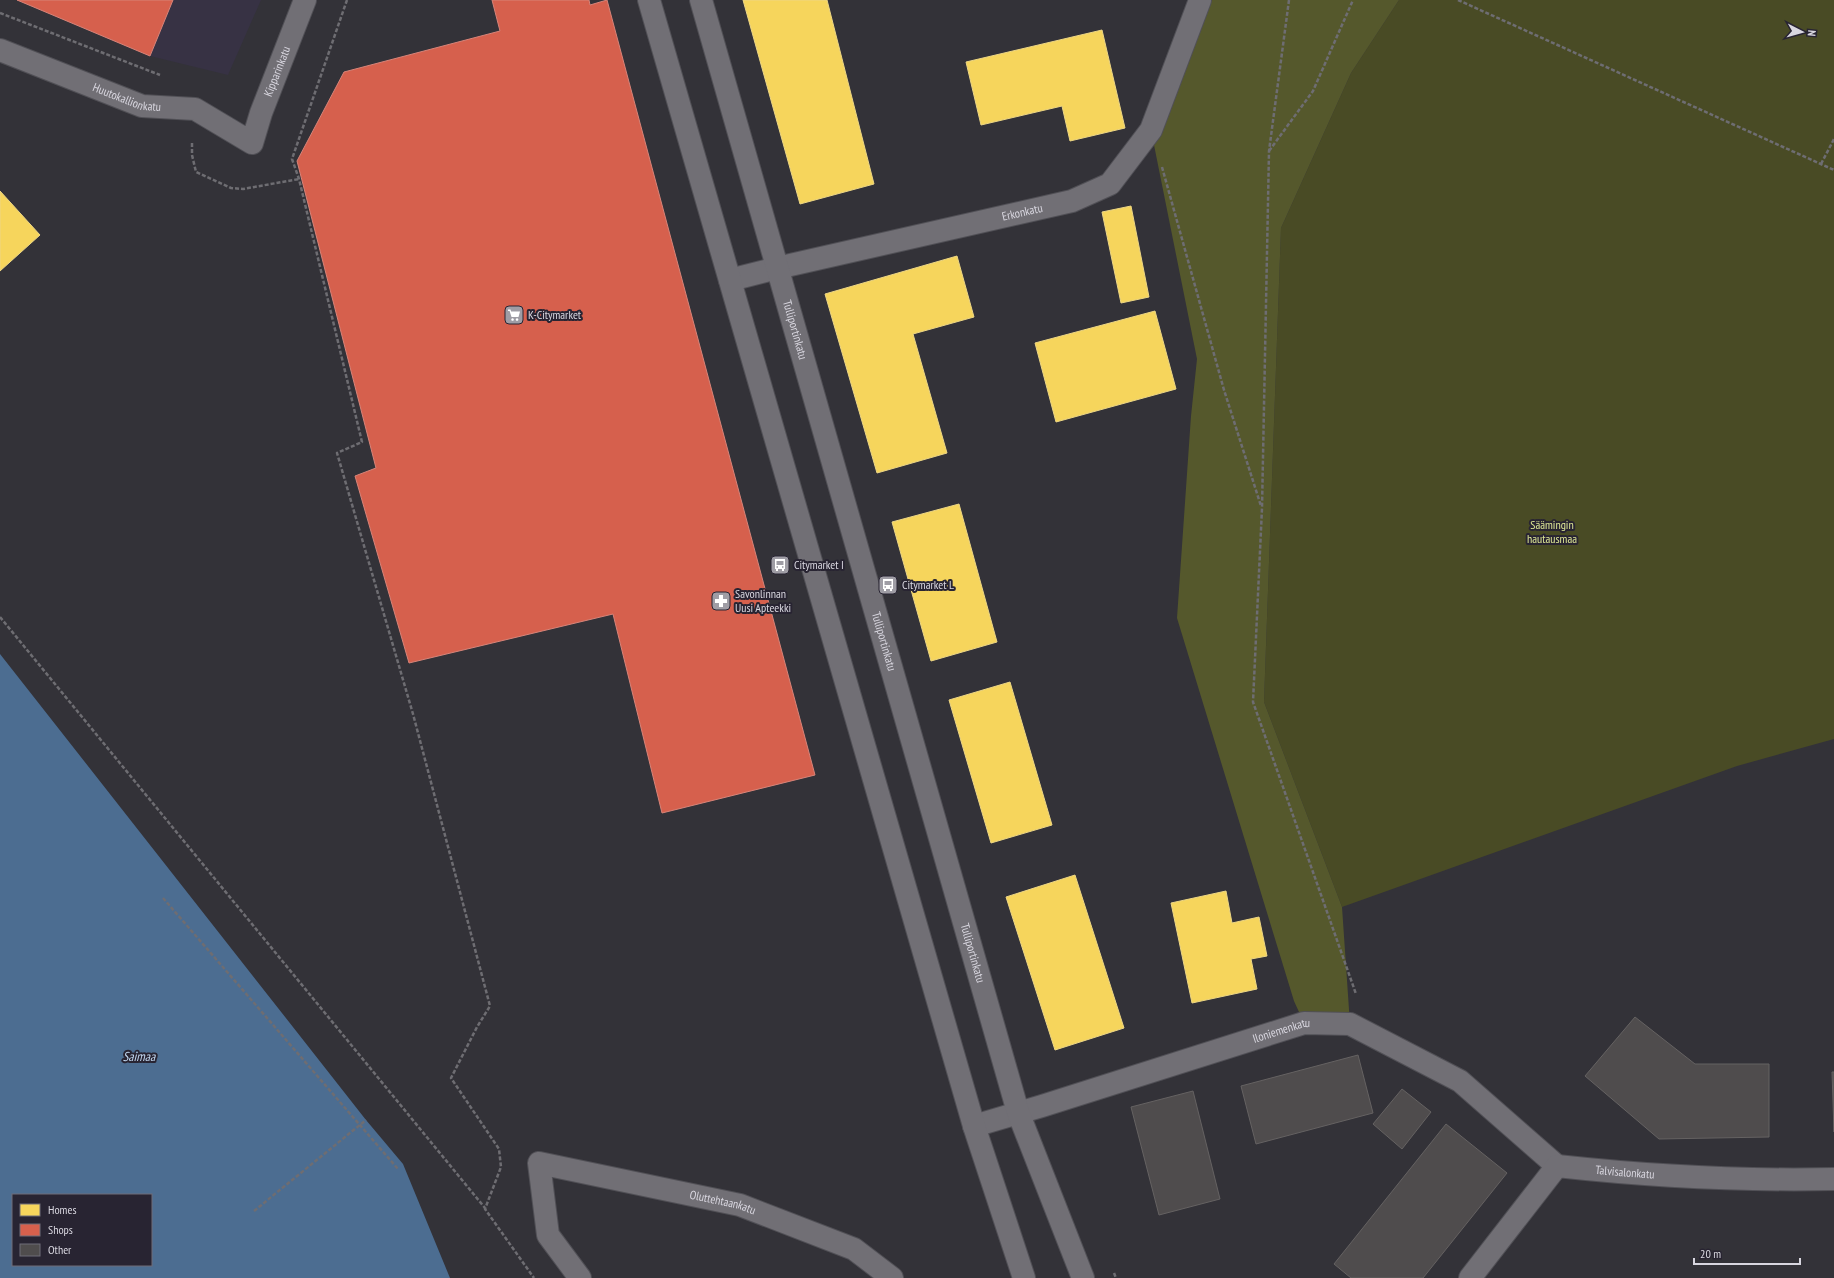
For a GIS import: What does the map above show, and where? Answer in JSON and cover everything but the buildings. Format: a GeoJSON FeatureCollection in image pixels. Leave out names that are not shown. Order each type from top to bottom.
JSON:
{"type":"FeatureCollection","features":[{"type":"Feature","properties":{"kind":"main road","name":"Kipparinkatu"},"geometry":{"type":"LineString","coordinates":[[252,143],[261,113],[305,0]]}},
{"type":"Feature","properties":{"kind":"main road"},"geometry":{"type":"LineString","coordinates":[[649,0],[974,1126],[1024,1278]]}},
{"type":"Feature","properties":{"kind":"main road","name":"Tulliportinkatu"},"geometry":{"type":"LineString","coordinates":[[701,0],[1018,1112],[1083,1278]]}},
{"type":"Feature","properties":{"kind":"main road","name":"Erkonkatu"},"geometry":{"type":"LineString","coordinates":[[730,280],[1072,201],[1110,184],[1151,130],[1200,0]]}},
{"type":"Feature","properties":{"kind":"main road","name":"Huutokallionkatu"},"geometry":{"type":"LineString","coordinates":[[0,50],[142,106],[195,109],[252,143]]}},
{"type":"Feature","properties":{"kind":"main road","name":"Iloniemenkatu"},"geometry":{"type":"LineString","coordinates":[[974,1126],[1018,1112],[1050,1104],[1304,1023],[1350,1024],[1460,1081],[1556,1166]]}},
{"type":"Feature","properties":{"kind":"main road","name":"Oluttehtaankatu"},"geometry":{"type":"LineString","coordinates":[[580,1278],[548,1236],[539,1163],[740,1205],[854,1249],[892,1278]]}},
{"type":"Feature","properties":{"kind":"main road"},"geometry":{"type":"LineString","coordinates":[[1470,1278],[1556,1166]]}},
{"type":"Feature","properties":{"kind":"main road","name":"Talvisalonkatu"},"geometry":{"type":"LineString","coordinates":[[1556,1166],[1635,1174],[1754,1180],[1834,1179]]}},
{"type":"Feature","properties":{"kind":"path"},"geometry":{"type":"LineString","coordinates":[[347,0],[292,159],[298,178],[362,442],[337,452],[413,714],[490,1006],[476,1026],[451,1078],[499,1149],[501,1167],[485,1209]]}},
{"type":"Feature","properties":{"kind":"path"},"geometry":{"type":"LineString","coordinates":[[1289,0],[1269,151],[1262,508],[1253,702],[1357,996],[1350,1024]]}},
{"type":"Feature","properties":{"kind":"path"},"geometry":{"type":"LineString","coordinates":[[1269,151],[1312,91],[1353,0]]}},
{"type":"Feature","properties":{"kind":"path"},"geometry":{"type":"LineString","coordinates":[[1458,0],[1834,170]]}},
{"type":"Feature","properties":{"kind":"path"},"geometry":{"type":"LineString","coordinates":[[1151,130],[1224,390],[1262,508]]}},
{"type":"Feature","properties":{"kind":"path"},"geometry":{"type":"LineString","coordinates":[[1821,164],[1834,139]]}},
{"type":"Feature","properties":{"kind":"path"},"geometry":{"type":"LineString","coordinates":[[1,618],[485,1209],[534,1278]]}},
{"type":"Feature","properties":{"kind":"path"},"geometry":{"type":"LineString","coordinates":[[164,898],[398,1169]]}},
{"type":"Feature","properties":{"kind":"path"},"geometry":{"type":"LineString","coordinates":[[254,1211],[366,1120]]}},
{"type":"Feature","properties":{"kind":"shaded area"},"geometry":{"type":"Polygon","coordinates":[[[17,0],[261,0],[228,75],[150,56],[17,0]]]}},
{"type":"Feature","properties":{"kind":"green space"},"geometry":{"type":"Polygon","coordinates":[[[1200,0],[1399,0],[1351,73],[1281,228],[1264,702],[1342,907],[1350,1024],[1304,1023],[1294,1001],[1177,618],[1191,416],[1197,359],[1151,130],[1200,0]]]}},
{"type":"Feature","properties":{"kind":"green space","name":"Säämingin hautausmaa"},"geometry":{"type":"Polygon","coordinates":[[[1399,0],[1834,0],[1834,739],[1737,766],[1342,907],[1264,702],[1281,228],[1351,73],[1399,0]]]}},
{"type":"Feature","properties":{"kind":"water","name":"Saimaa"},"geometry":{"type":"Polygon","coordinates":[[[0,654],[366,1120],[403,1164],[450,1278],[0,1278],[0,654]]]}},
{"type":"Feature","properties":{"kind":"place","name":"K-Citymarket"},"geometry":{"type":"Point","coordinates":[514,315]}},
{"type":"Feature","properties":{"kind":"place","name":"Citymarket I"},"geometry":{"type":"Point","coordinates":[780,565]}},
{"type":"Feature","properties":{"kind":"place","name":"Citymarket L"},"geometry":{"type":"Point","coordinates":[888,585]}},
{"type":"Feature","properties":{"kind":"place","name":"Savonlinnan Uusi Apteekki"},"geometry":{"type":"Point","coordinates":[721,601]}}]}
